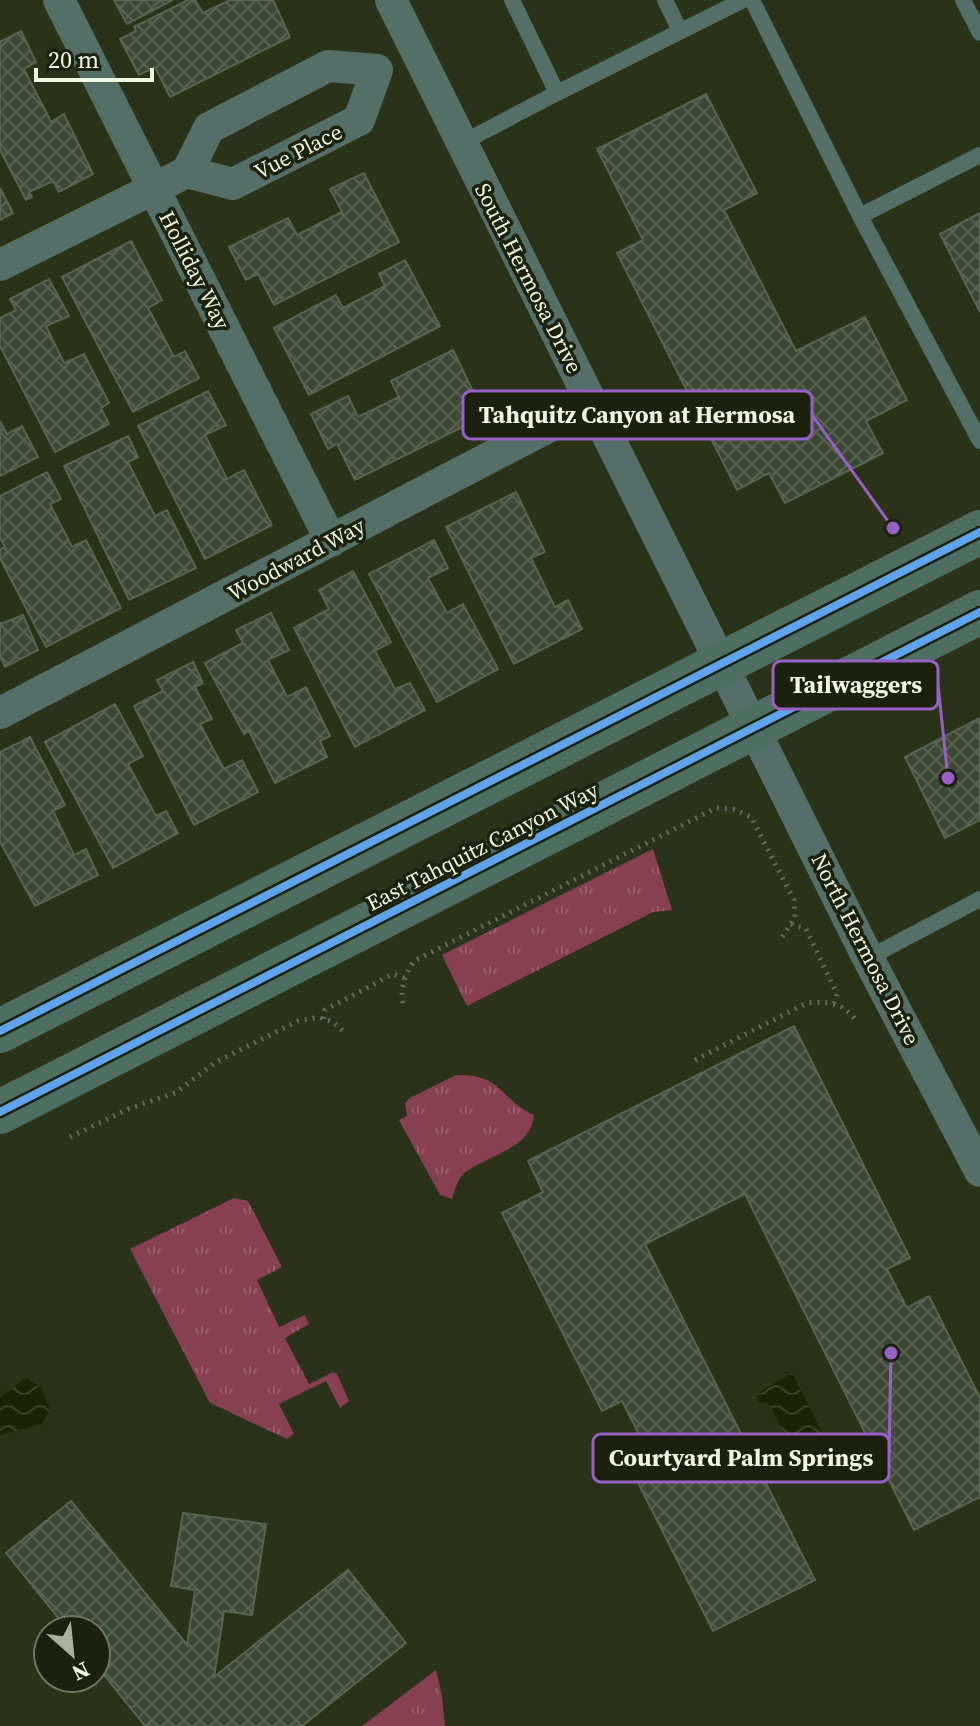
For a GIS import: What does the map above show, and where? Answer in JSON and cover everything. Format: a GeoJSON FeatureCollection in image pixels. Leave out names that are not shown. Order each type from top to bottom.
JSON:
{"type":"FeatureCollection","features":[{"type":"Feature","properties":{"kind":"main road"},"geometry":{"type":"LineString","coordinates":[[0,1031],[980,532]]}},
{"type":"Feature","properties":{"kind":"main road","name":"East Tahquitz Canyon Way"},"geometry":{"type":"LineString","coordinates":[[0,1112],[980,612]]}},
{"type":"Feature","properties":{"kind":"street","name":"Holliday Way"},"geometry":{"type":"LineString","coordinates":[[59,0],[331,541]]}},
{"type":"Feature","properties":{"kind":"street","name":"South Hermosa Drive"},"geometry":{"type":"LineString","coordinates":[[391,0],[754,727]]}},
{"type":"Feature","properties":{"kind":"street"},"geometry":{"type":"LineString","coordinates":[[0,265],[187,172],[209,128],[328,66],[377,70],[415,49]]}},
{"type":"Feature","properties":{"kind":"street","name":"Vue Place"},"geometry":{"type":"LineString","coordinates":[[187,172],[233,184],[359,120],[377,70]]}},
{"type":"Feature","properties":{"kind":"street","name":"Woodward Way"},"geometry":{"type":"LineString","coordinates":[[0,713],[592,404]]}},
{"type":"Feature","properties":{"kind":"street","name":"North Hermosa Drive"},"geometry":{"type":"LineString","coordinates":[[754,727],[868,958],[978,1163]]}},
{"type":"Feature","properties":{"kind":"lane"},"geometry":{"type":"LineString","coordinates":[[512,0],[557,93]]}},
{"type":"Feature","properties":{"kind":"lane"},"geometry":{"type":"LineString","coordinates":[[665,0],[680,31]]}},
{"type":"Feature","properties":{"kind":"lane"},"geometry":{"type":"LineString","coordinates":[[462,143],[743,0]]}},
{"type":"Feature","properties":{"kind":"lane"},"geometry":{"type":"LineString","coordinates":[[752,0],[860,216],[980,441]]}},
{"type":"Feature","properties":{"kind":"lane"},"geometry":{"type":"LineString","coordinates":[[963,0],[980,33]]}},
{"type":"Feature","properties":{"kind":"lane"},"geometry":{"type":"LineString","coordinates":[[860,216],[980,155]]}},
{"type":"Feature","properties":{"kind":"lane"},"geometry":{"type":"LineString","coordinates":[[868,958],[980,899]]}},
{"type":"Feature","properties":{"kind":"path"},"geometry":{"type":"LineString","coordinates":[[403,1003],[401,991],[404,978],[414,961],[716,808],[733,809],[751,817],[794,900],[795,918],[780,940]]}},
{"type":"Feature","properties":{"kind":"path"},"geometry":{"type":"LineString","coordinates":[[791,924],[806,929],[837,994],[834,1003]]}},
{"type":"Feature","properties":{"kind":"path"},"geometry":{"type":"LineString","coordinates":[[324,1019],[325,1010],[393,974],[404,978]]}},
{"type":"Feature","properties":{"kind":"path"},"geometry":{"type":"LineString","coordinates":[[695,1060],[807,1003],[844,1005],[855,1019]]}},
{"type":"Feature","properties":{"kind":"path"},"geometry":{"type":"LineString","coordinates":[[70,1137],[128,1109],[175,1093],[216,1062],[298,1021],[318,1017],[333,1022],[345,1033]]}},
{"type":"Feature","properties":{"kind":"green space"},"geometry":{"type":"Polygon","coordinates":[[[653,849],[672,910],[653,912],[467,1006],[442,955],[653,849]]]}},
{"type":"Feature","properties":{"kind":"green space"},"geometry":{"type":"Polygon","coordinates":[[[456,1075],[483,1078],[534,1115],[526,1135],[518,1143],[464,1174],[452,1199],[440,1195],[399,1120],[407,1116],[405,1103],[410,1098],[456,1075]]]}},
{"type":"Feature","properties":{"kind":"green space"},"geometry":{"type":"Polygon","coordinates":[[[234,1198],[248,1201],[282,1267],[257,1280],[279,1327],[305,1315],[309,1324],[285,1338],[309,1384],[333,1372],[337,1374],[349,1401],[340,1408],[326,1381],[279,1404],[294,1434],[287,1439],[210,1403],[130,1249],[234,1198]]]}},
{"type":"Feature","properties":{"kind":"green space"},"geometry":{"type":"Polygon","coordinates":[[[436,1670],[445,1726],[362,1726],[436,1670]]]}},
{"type":"Feature","properties":{"kind":"water"},"geometry":{"type":"Polygon","coordinates":[[[792,1373],[828,1444],[799,1460],[768,1403],[758,1402],[757,1396],[792,1373]]]}},
{"type":"Feature","properties":{"kind":"water"},"geometry":{"type":"Polygon","coordinates":[[[27,1379],[41,1388],[50,1410],[42,1424],[0,1435],[0,1398],[27,1379]]]}},
{"type":"Feature","properties":{"kind":"building"},"geometry":{"type":"Polygon","coordinates":[[[114,0],[173,0],[127,24],[114,0]]]}},
{"type":"Feature","properties":{"kind":"building"},"geometry":{"type":"Polygon","coordinates":[[[188,0],[195,0],[203,13],[230,0],[273,0],[290,37],[170,97],[155,67],[139,75],[120,39],[136,31],[134,27],[188,0]]]}},
{"type":"Feature","properties":{"kind":"building"},"geometry":{"type":"Polygon","coordinates":[[[21,31],[36,62],[24,69],[51,122],[64,114],[93,174],[59,192],[53,181],[29,192],[32,197],[26,200],[0,150],[0,42],[21,31]]]}},
{"type":"Feature","properties":{"kind":"building"},"geometry":{"type":"Polygon","coordinates":[[[706,94],[757,193],[724,210],[796,351],[865,317],[907,400],[866,421],[883,453],[785,503],[769,473],[737,490],[617,253],[643,240],[597,149],[706,94]]]}},
{"type":"Feature","properties":{"kind":"building"},"geometry":{"type":"Polygon","coordinates":[[[364,173],[399,242],[274,305],[258,274],[246,280],[229,247],[288,218],[297,235],[342,212],[330,189],[364,173]]]}},
{"type":"Feature","properties":{"kind":"building"},"geometry":{"type":"Polygon","coordinates":[[[0,188],[13,213],[0,220],[0,188]]]}},
{"type":"Feature","properties":{"kind":"building"},"geometry":{"type":"Polygon","coordinates":[[[980,213],[980,312],[940,234],[980,213]]]}},
{"type":"Feature","properties":{"kind":"building"},"geometry":{"type":"Polygon","coordinates":[[[131,241],[162,300],[148,308],[174,357],[185,351],[199,378],[133,412],[62,277],[131,241]]]}},
{"type":"Feature","properties":{"kind":"building"},"geometry":{"type":"Polygon","coordinates":[[[405,260],[440,326],[309,395],[274,328],[336,295],[343,308],[385,286],[379,274],[405,260]]]}},
{"type":"Feature","properties":{"kind":"building"},"geometry":{"type":"Polygon","coordinates":[[[49,279],[69,316],[46,326],[64,363],[84,354],[109,403],[101,408],[109,424],[55,452],[0,346],[0,318],[16,310],[10,299],[49,279]]]}},
{"type":"Feature","properties":{"kind":"building"},"geometry":{"type":"Polygon","coordinates":[[[453,350],[485,416],[355,480],[337,444],[328,449],[311,414],[348,396],[358,417],[399,397],[391,381],[453,350]]]}},
{"type":"Feature","properties":{"kind":"building"},"geometry":{"type":"Polygon","coordinates":[[[208,391],[226,425],[205,435],[227,479],[244,470],[272,525],[205,559],[138,426],[208,391]]]}},
{"type":"Feature","properties":{"kind":"building"},"geometry":{"type":"Polygon","coordinates":[[[0,421],[7,434],[22,426],[38,457],[0,476],[0,421]]]}},
{"type":"Feature","properties":{"kind":"building"},"geometry":{"type":"Polygon","coordinates":[[[128,436],[138,457],[128,462],[155,516],[167,510],[196,568],[129,600],[64,466],[128,436]]]}},
{"type":"Feature","properties":{"kind":"building"},"geometry":{"type":"Polygon","coordinates":[[[47,472],[61,499],[50,504],[72,547],[86,540],[121,608],[46,647],[0,558],[0,549],[5,547],[0,538],[0,496],[47,472]]]}},
{"type":"Feature","properties":{"kind":"building"},"geometry":{"type":"Polygon","coordinates":[[[516,492],[545,552],[531,558],[555,607],[568,600],[582,629],[514,664],[446,527],[516,492]]]}},
{"type":"Feature","properties":{"kind":"building"},"geometry":{"type":"Polygon","coordinates":[[[434,540],[448,568],[428,578],[447,613],[463,604],[498,669],[437,702],[369,574],[434,540]]]}},
{"type":"Feature","properties":{"kind":"building"},"geometry":{"type":"Polygon","coordinates":[[[353,571],[391,642],[375,651],[395,689],[410,683],[425,710],[355,747],[294,628],[329,609],[319,590],[353,571]]]}},
{"type":"Feature","properties":{"kind":"building"},"geometry":{"type":"Polygon","coordinates":[[[271,613],[289,650],[268,660],[287,697],[306,687],[330,736],[320,741],[327,757],[275,783],[249,731],[244,734],[205,663],[243,643],[236,630],[271,613]]]}},
{"type":"Feature","properties":{"kind":"building"},"geometry":{"type":"Polygon","coordinates":[[[23,615],[38,650],[5,667],[0,656],[0,622],[23,615]]]}},
{"type":"Feature","properties":{"kind":"building"},"geometry":{"type":"Polygon","coordinates":[[[193,662],[203,683],[195,687],[212,719],[200,724],[224,769],[242,760],[258,792],[194,825],[134,706],[163,691],[157,680],[193,662]]]}},
{"type":"Feature","properties":{"kind":"building"},"geometry":{"type":"Polygon","coordinates":[[[115,704],[143,756],[128,764],[156,816],[166,811],[178,833],[113,868],[45,742],[115,704]]]}},
{"type":"Feature","properties":{"kind":"building"},"geometry":{"type":"Polygon","coordinates":[[[980,718],[980,820],[945,838],[905,757],[980,718]]]}},
{"type":"Feature","properties":{"kind":"building"},"geometry":{"type":"Polygon","coordinates":[[[30,737],[65,805],[53,811],[74,855],[86,849],[98,875],[35,906],[0,842],[0,752],[30,737]]]}},
{"type":"Feature","properties":{"kind":"building"},"geometry":{"type":"Polygon","coordinates":[[[794,1026],[910,1258],[887,1269],[907,1308],[929,1296],[980,1398],[980,1497],[914,1530],[745,1194],[645,1244],[815,1580],[713,1631],[623,1453],[643,1442],[622,1401],[602,1411],[502,1213],[543,1192],[528,1161],[794,1026]]]}},
{"type":"Feature","properties":{"kind":"building"},"geometry":{"type":"Polygon","coordinates":[[[71,1501],[187,1645],[195,1590],[171,1586],[183,1513],[266,1524],[252,1615],[224,1611],[214,1677],[348,1570],[406,1643],[302,1726],[145,1726],[112,1685],[112,1614],[55,1614],[6,1553],[71,1501]]]}},
{"type":"Feature","properties":{"kind":"cycle path"},"geometry":{"type":"LineString","coordinates":[[0,1031],[980,532]]}},
{"type":"Feature","properties":{"kind":"cycle path"},"geometry":{"type":"LineString","coordinates":[[0,1112],[980,612]]}},
{"type":"Feature","properties":{"kind":"place","name":"Tahquitz Canyon at Hermosa"},"geometry":{"type":"Point","coordinates":[893,528]}},
{"type":"Feature","properties":{"kind":"place","name":"Tailwaggers"},"geometry":{"type":"Point","coordinates":[948,778]}},
{"type":"Feature","properties":{"kind":"place","name":"Courtyard Palm Springs"},"geometry":{"type":"Point","coordinates":[891,1353]}}]}
